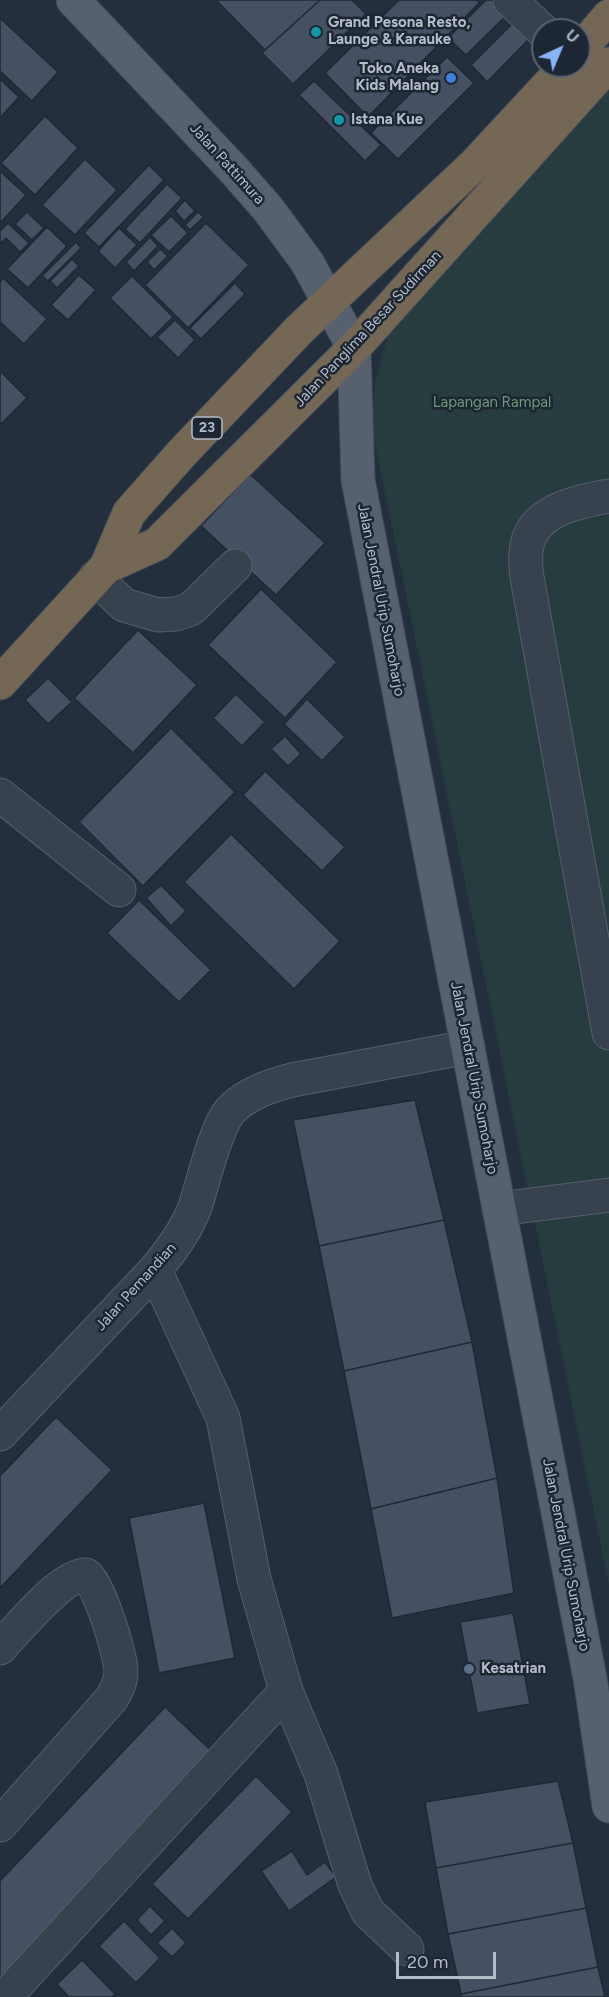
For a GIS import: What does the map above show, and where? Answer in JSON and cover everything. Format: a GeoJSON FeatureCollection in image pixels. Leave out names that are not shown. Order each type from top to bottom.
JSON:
{"type":"FeatureCollection","features":[{"type":"Feature","properties":{"kind":"highway"},"geometry":{"type":"LineString","coordinates":[[591,37],[609,16]]}},
{"type":"Feature","properties":{"kind":"highway","name":"Jalan Panglima Besar Sudirman"},"geometry":{"type":"LineString","coordinates":[[100,573],[157,544],[354,348],[609,64]]}},
{"type":"Feature","properties":{"kind":"highway","name":"Jalan Panglima Besar Sudirman"},"geometry":{"type":"LineString","coordinates":[[0,682],[100,573],[129,513],[181,454],[268,362],[475,164],[555,78]]}},
{"type":"Feature","properties":{"kind":"main road","name":"Jalan Pattimura"},"geometry":{"type":"LineString","coordinates":[[73,0],[240,177],[267,209],[306,262],[354,348]]}},
{"type":"Feature","properties":{"kind":"main road","name":"Jalan Jendral Urip Sumoharjo"},"geometry":{"type":"LineString","coordinates":[[354,348],[358,480],[590,1678],[609,1806]]}},
{"type":"Feature","properties":{"kind":"street"},"geometry":{"type":"LineString","coordinates":[[510,0],[531,20]]}},
{"type":"Feature","properties":{"kind":"street"},"geometry":{"type":"LineString","coordinates":[[609,496],[559,508],[532,532],[525,551],[527,577],[609,1033]]}},
{"type":"Feature","properties":{"kind":"street"},"geometry":{"type":"LineString","coordinates":[[100,573],[124,605],[158,615],[176,614],[191,609],[235,566]]}},
{"type":"Feature","properties":{"kind":"street"},"geometry":{"type":"LineString","coordinates":[[0,795],[119,890]]}},
{"type":"Feature","properties":{"kind":"street","name":"Jalan Pemandian"},"geometry":{"type":"LineString","coordinates":[[0,1434],[155,1270],[177,1242],[194,1210],[221,1128],[230,1112],[246,1098],[266,1087],[292,1080],[468,1047]]}},
{"type":"Feature","properties":{"kind":"street"},"geometry":{"type":"LineString","coordinates":[[499,1209],[609,1195]]}},
{"type":"Feature","properties":{"kind":"street"},"geometry":{"type":"LineString","coordinates":[[155,1270],[223,1418],[254,1579],[286,1691],[321,1774],[349,1868],[361,1900],[372,1917],[407,1949]]}},
{"type":"Feature","properties":{"kind":"street"},"geometry":{"type":"LineString","coordinates":[[0,1648],[59,1587],[74,1577],[86,1575],[95,1586],[104,1607],[121,1672],[118,1688],[112,1698],[0,1825]]}},
{"type":"Feature","properties":{"kind":"street"},"geometry":{"type":"LineString","coordinates":[[8,1994],[286,1691]]}},
{"type":"Feature","properties":{"kind":"green space","name":"Lapangan Rampal"},"geometry":{"type":"Polygon","coordinates":[[[609,78],[609,1585],[373,433],[374,387],[389,331],[609,78]]]}},
{"type":"Feature","properties":{"kind":"building"},"geometry":{"type":"Polygon","coordinates":[[[216,0],[320,0],[265,50],[216,0]]]}},
{"type":"Feature","properties":{"kind":"building","name":"Grand Pesona Resto, Launge & Karauke"},"geometry":{"type":"Polygon","coordinates":[[[320,0],[352,0],[366,14],[293,84],[262,53],[320,0]]]}},
{"type":"Feature","properties":{"kind":"building"},"geometry":{"type":"Polygon","coordinates":[[[399,0],[477,0],[479,3],[368,117],[325,73],[399,0]]]}},
{"type":"Feature","properties":{"kind":"building"},"geometry":{"type":"Polygon","coordinates":[[[486,0],[492,0],[507,15],[466,55],[448,38],[486,0]]]}},
{"type":"Feature","properties":{"kind":"building"},"geometry":{"type":"Polygon","coordinates":[[[0,18],[58,72],[32,101],[0,71],[0,18]]]}},
{"type":"Feature","properties":{"kind":"building"},"geometry":{"type":"Polygon","coordinates":[[[512,24],[528,40],[487,82],[471,65],[512,24]]]}},
{"type":"Feature","properties":{"kind":"building"},"geometry":{"type":"Polygon","coordinates":[[[447,57],[474,83],[398,159],[371,133],[447,57]]]}},
{"type":"Feature","properties":{"kind":"building"},"geometry":{"type":"Polygon","coordinates":[[[0,79],[19,97],[0,118],[0,79]]]}},
{"type":"Feature","properties":{"kind":"building","name":"Istana Kue"},"geometry":{"type":"Polygon","coordinates":[[[314,81],[381,145],[365,161],[299,95],[314,81]]]}},
{"type":"Feature","properties":{"kind":"building"},"geometry":{"type":"Polygon","coordinates":[[[45,116],[78,148],[35,195],[1,163],[45,116]]]}},
{"type":"Feature","properties":{"kind":"building"},"geometry":{"type":"Polygon","coordinates":[[[85,159],[117,190],[75,235],[42,205],[85,159]]]}},
{"type":"Feature","properties":{"kind":"building"},"geometry":{"type":"Polygon","coordinates":[[[149,165],[164,180],[99,247],[84,233],[149,165]]]}},
{"type":"Feature","properties":{"kind":"building"},"geometry":{"type":"Polygon","coordinates":[[[0,171],[26,195],[0,223],[0,171]]]}},
{"type":"Feature","properties":{"kind":"building"},"geometry":{"type":"Polygon","coordinates":[[[167,184],[182,198],[140,243],[125,229],[167,184]]]}},
{"type":"Feature","properties":{"kind":"building"},"geometry":{"type":"Polygon","coordinates":[[[185,200],[195,211],[184,221],[175,211],[185,200]]]}},
{"type":"Feature","properties":{"kind":"building"},"geometry":{"type":"Polygon","coordinates":[[[27,212],[44,228],[32,240],[15,224],[27,212]]]}},
{"type":"Feature","properties":{"kind":"building"},"geometry":{"type":"Polygon","coordinates":[[[198,212],[204,217],[190,230],[185,225],[198,212]]]}},
{"type":"Feature","properties":{"kind":"building"},"geometry":{"type":"Polygon","coordinates":[[[171,216],[188,233],[169,252],[151,235],[171,216]]]}},
{"type":"Feature","properties":{"kind":"building"},"geometry":{"type":"Polygon","coordinates":[[[8,223],[29,243],[20,252],[6,238],[0,244],[0,231],[8,223]]]}},
{"type":"Feature","properties":{"kind":"building"},"geometry":{"type":"Polygon","coordinates":[[[206,223],[249,265],[188,328],[145,285],[206,223]]]}},
{"type":"Feature","properties":{"kind":"building"},"geometry":{"type":"Polygon","coordinates":[[[47,227],[67,246],[28,288],[7,269],[47,227]]]}},
{"type":"Feature","properties":{"kind":"building"},"geometry":{"type":"Polygon","coordinates":[[[119,228],[137,245],[115,268],[98,251],[119,228]]]}},
{"type":"Feature","properties":{"kind":"building"},"geometry":{"type":"Polygon","coordinates":[[[150,237],[158,246],[134,271],[126,262],[150,237]]]}},
{"type":"Feature","properties":{"kind":"building"},"geometry":{"type":"Polygon","coordinates":[[[76,242],[81,248],[48,281],[42,276],[76,242]]]}},
{"type":"Feature","properties":{"kind":"building"},"geometry":{"type":"Polygon","coordinates":[[[160,249],[168,256],[154,270],[147,262],[160,249]]]}},
{"type":"Feature","properties":{"kind":"building"},"geometry":{"type":"Polygon","coordinates":[[[72,259],[79,266],[57,288],[50,281],[72,259]]]}},
{"type":"Feature","properties":{"kind":"building"},"geometry":{"type":"Polygon","coordinates":[[[79,275],[96,290],[68,320],[51,305],[79,275]]]}},
{"type":"Feature","properties":{"kind":"building"},"geometry":{"type":"Polygon","coordinates":[[[132,276],[173,317],[151,339],[110,298],[132,276]]]}},
{"type":"Feature","properties":{"kind":"building"},"geometry":{"type":"Polygon","coordinates":[[[3,278],[47,319],[24,344],[0,322],[0,282],[3,278]]]}},
{"type":"Feature","properties":{"kind":"building"},"geometry":{"type":"Polygon","coordinates":[[[235,283],[245,294],[201,339],[190,328],[235,283]]]}},
{"type":"Feature","properties":{"kind":"building"},"geometry":{"type":"Polygon","coordinates":[[[175,320],[195,340],[178,358],[157,337],[175,320]]]}},
{"type":"Feature","properties":{"kind":"building"},"geometry":{"type":"Polygon","coordinates":[[[0,371],[27,398],[0,425],[0,371]]]}},
{"type":"Feature","properties":{"kind":"building"},"geometry":{"type":"Polygon","coordinates":[[[250,474],[325,543],[276,595],[201,526],[250,474]]]}},
{"type":"Feature","properties":{"kind":"building"},"geometry":{"type":"Polygon","coordinates":[[[261,589],[337,662],[285,718],[208,645],[261,589]]]}},
{"type":"Feature","properties":{"kind":"building"},"geometry":{"type":"Polygon","coordinates":[[[138,630],[197,685],[133,753],[74,698],[138,630]]]}},
{"type":"Feature","properties":{"kind":"building"},"geometry":{"type":"Polygon","coordinates":[[[48,678],[72,702],[48,724],[25,700],[48,678]]]}},
{"type":"Feature","properties":{"kind":"building"},"geometry":{"type":"Polygon","coordinates":[[[236,694],[265,722],[242,746],[213,718],[236,694]]]}},
{"type":"Feature","properties":{"kind":"building"},"geometry":{"type":"Polygon","coordinates":[[[307,699],[345,737],[322,761],[284,724],[307,699]]]}},
{"type":"Feature","properties":{"kind":"building"},"geometry":{"type":"Polygon","coordinates":[[[171,728],[235,792],[143,886],[79,822],[171,728]]]}},
{"type":"Feature","properties":{"kind":"building"},"geometry":{"type":"Polygon","coordinates":[[[285,736],[301,754],[288,766],[271,749],[285,736]]]}},
{"type":"Feature","properties":{"kind":"building"},"geometry":{"type":"Polygon","coordinates":[[[265,771],[345,847],[322,871],[243,795],[265,771]]]}},
{"type":"Feature","properties":{"kind":"building"},"geometry":{"type":"Polygon","coordinates":[[[231,834],[340,941],[294,989],[184,882],[231,834]]]}},
{"type":"Feature","properties":{"kind":"building"},"geometry":{"type":"Polygon","coordinates":[[[161,885],[186,911],[171,926],[146,898],[161,885]]]}},
{"type":"Feature","properties":{"kind":"building"},"geometry":{"type":"Polygon","coordinates":[[[139,900],[211,970],[179,1002],[107,933],[139,900]]]}},
{"type":"Feature","properties":{"kind":"building"},"geometry":{"type":"Polygon","coordinates":[[[415,1100],[444,1220],[319,1246],[293,1120],[415,1100]]]}},
{"type":"Feature","properties":{"kind":"building"},"geometry":{"type":"Polygon","coordinates":[[[444,1220],[472,1342],[344,1371],[319,1246],[444,1220]]]}},
{"type":"Feature","properties":{"kind":"building"},"geometry":{"type":"Polygon","coordinates":[[[472,1342],[497,1478],[371,1509],[344,1371],[472,1342]]]}},
{"type":"Feature","properties":{"kind":"building"},"geometry":{"type":"Polygon","coordinates":[[[56,1417],[112,1470],[0,1588],[0,1476],[56,1417]]]}},
{"type":"Feature","properties":{"kind":"building"},"geometry":{"type":"Polygon","coordinates":[[[497,1478],[514,1593],[392,1618],[371,1509],[497,1478]]]}},
{"type":"Feature","properties":{"kind":"building"},"geometry":{"type":"Polygon","coordinates":[[[204,1503],[235,1658],[159,1673],[129,1518],[204,1503]]]}},
{"type":"Feature","properties":{"kind":"building"},"geometry":{"type":"Polygon","coordinates":[[[513,1613],[530,1704],[477,1713],[460,1622],[513,1613]]]}},
{"type":"Feature","properties":{"kind":"building"},"geometry":{"type":"Polygon","coordinates":[[[165,1707],[220,1759],[0,1992],[0,1881],[165,1707]]]}},
{"type":"Feature","properties":{"kind":"building"},"geometry":{"type":"Polygon","coordinates":[[[256,1776],[292,1812],[188,1919],[152,1884],[256,1776]]]}},
{"type":"Feature","properties":{"kind":"building"},"geometry":{"type":"Polygon","coordinates":[[[558,1781],[573,1843],[436,1868],[425,1802],[558,1781]]]}},
{"type":"Feature","properties":{"kind":"building"},"geometry":{"type":"Polygon","coordinates":[[[573,1843],[586,1908],[448,1934],[436,1868],[573,1843]]]}},
{"type":"Feature","properties":{"kind":"building"},"geometry":{"type":"Polygon","coordinates":[[[292,1851],[307,1875],[325,1862],[336,1877],[289,1911],[261,1871],[292,1851]]]}},
{"type":"Feature","properties":{"kind":"building"},"geometry":{"type":"Polygon","coordinates":[[[150,1906],[165,1921],[151,1935],[137,1920],[150,1906]]]}},
{"type":"Feature","properties":{"kind":"building"},"geometry":{"type":"Polygon","coordinates":[[[586,1908],[598,1967],[461,1994],[448,1934],[586,1908]]]}},
{"type":"Feature","properties":{"kind":"building"},"geometry":{"type":"Polygon","coordinates":[[[124,1921],[160,1958],[136,1983],[99,1946],[124,1921]]]}},
{"type":"Feature","properties":{"kind":"building"},"geometry":{"type":"Polygon","coordinates":[[[172,1928],[186,1943],[172,1957],[157,1943],[172,1928]]]}},
{"type":"Feature","properties":{"kind":"building"},"geometry":{"type":"Polygon","coordinates":[[[82,1960],[115,1994],[112,1997],[69,1997],[57,1984],[82,1960]]]}},
{"type":"Feature","properties":{"kind":"building"},"geometry":{"type":"Polygon","coordinates":[[[598,1967],[605,1997],[462,1997],[461,1994],[598,1967]]]}},
{"type":"Feature","properties":{"kind":"place","name":"Grand Pesona Resto, Launge & Karauke"},"geometry":{"type":"Point","coordinates":[316,32]}},
{"type":"Feature","properties":{"kind":"place","name":"Toko Aneka Kids Malang"},"geometry":{"type":"Point","coordinates":[451,78]}},
{"type":"Feature","properties":{"kind":"place","name":"Istana Kue"},"geometry":{"type":"Point","coordinates":[339,120]}},
{"type":"Feature","properties":{"kind":"place","name":"Kesatrian"},"geometry":{"type":"Point","coordinates":[469,1669]}}]}
